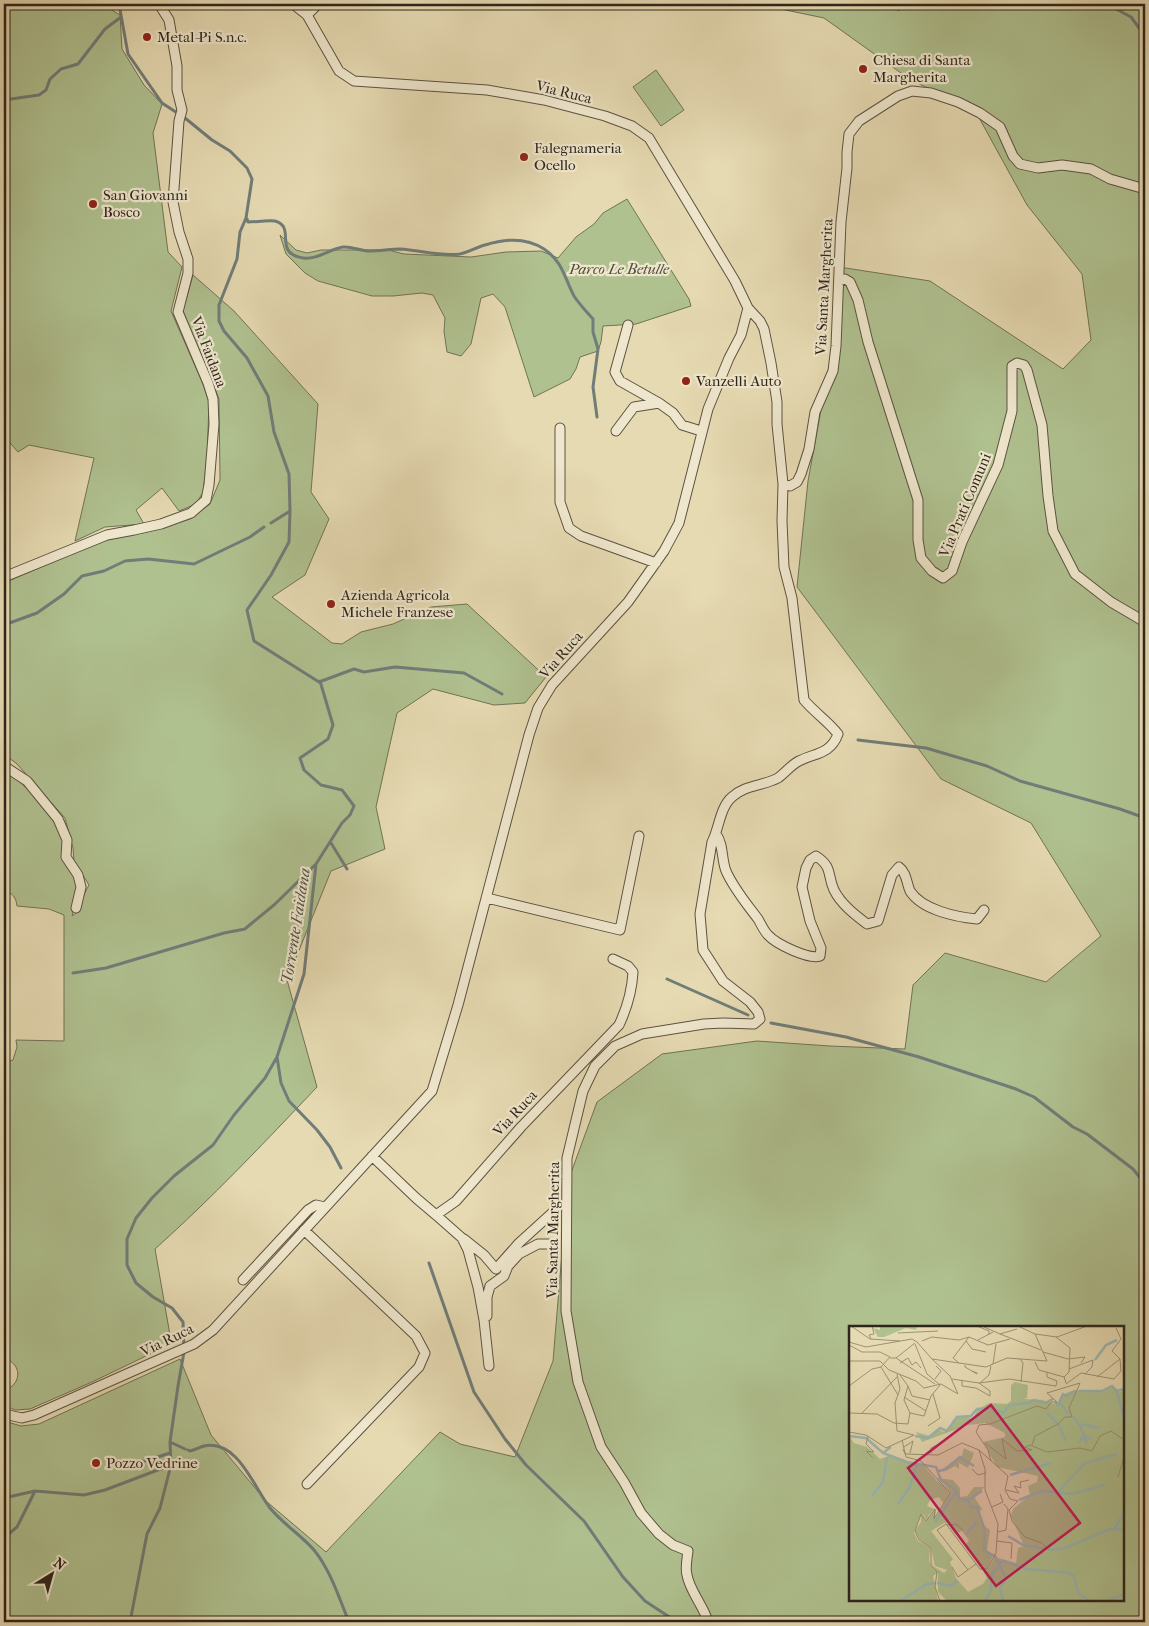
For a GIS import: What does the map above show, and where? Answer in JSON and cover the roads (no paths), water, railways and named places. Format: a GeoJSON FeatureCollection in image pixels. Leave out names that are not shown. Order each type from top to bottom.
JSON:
{"type":"FeatureCollection","features":[{"type":"Feature","properties":{"kind":"street","name":"Via Faidana"},"geometry":{"type":"LineString","coordinates":[[4,577],[106,535],[152,526],[191,513],[206,500],[210,485],[214,424],[213,399],[178,312],[188,274],[188,259],[178,232],[173,202],[179,121],[182,110],[178,90],[177,66],[168,20],[159,4]]}},
{"type":"Feature","properties":{"kind":"street","name":"Via Ruca"},"geometry":{"type":"LineString","coordinates":[[294,4],[307,15],[339,71],[354,81],[487,90],[544,100],[605,116],[632,126],[649,138],[730,273],[748,308],[764,328],[772,364],[777,402],[777,424],[783,484]]}},
{"type":"Feature","properties":{"kind":"street"},"geometry":{"type":"LineString","coordinates":[[307,15],[318,4]]}},
{"type":"Feature","properties":{"kind":"street","name":"Via Santa Margherita"},"geometry":{"type":"LineString","coordinates":[[708,1622],[706,1614],[694,1594],[686,1575],[688,1552],[673,1545],[659,1534],[642,1513],[601,1447],[578,1382],[566,1311],[567,1158],[582,1091],[596,1066],[615,1046],[642,1034],[704,1024],[754,1024],[760,1019],[758,1012],[750,1002],[723,981],[704,950],[700,914],[712,842],[730,798],[743,789],[777,778],[798,762],[830,748],[838,734],[804,700],[792,598],[784,567],[782,521],[783,484],[790,486],[797,482],[801,474],[810,449],[815,412],[833,371],[836,346],[841,222],[849,134],[859,121],[884,103],[898,96],[912,91],[932,93],[958,102],[980,113],[1000,127],[1013,156],[1020,164],[1038,168],[1062,165],[1091,170],[1110,179],[1145,189]]}},
{"type":"Feature","properties":{"kind":"street","name":"Via Prati Comuni"},"geometry":{"type":"LineString","coordinates":[[839,281],[845,279],[850,282],[858,300],[868,342],[918,500],[918,540],[921,558],[932,571],[943,578],[952,571],[962,542],[998,465],[1012,411],[1012,366],[1017,363],[1024,365],[1027,370],[1042,425],[1052,531],[1075,574],[1111,602],[1145,622]]}},
{"type":"Feature","properties":{"kind":"street","name":"Via Ruca"},"geometry":{"type":"LineString","coordinates":[[4,1414],[22,1418],[34,1416],[194,1344],[213,1330],[432,1090],[458,1005],[526,744],[538,708],[552,685],[628,602],[656,563],[679,523],[708,409],[729,358],[741,335],[748,308]]}},
{"type":"Feature","properties":{"kind":"street"},"geometry":{"type":"LineString","coordinates":[[628,325],[615,372],[620,381],[673,413],[682,425],[702,431]]}},
{"type":"Feature","properties":{"kind":"street"},"geometry":{"type":"LineString","coordinates":[[616,431],[634,407],[659,404]]}},
{"type":"Feature","properties":{"kind":"street"},"geometry":{"type":"LineString","coordinates":[[560,428],[560,502],[569,528],[581,536],[656,563]]}},
{"type":"Feature","properties":{"kind":"street"},"geometry":{"type":"LineString","coordinates":[[4,766],[27,780],[58,819],[67,840],[66,857],[78,875],[82,886],[76,908]]}},
{"type":"Feature","properties":{"kind":"street"},"geometry":{"type":"LineString","coordinates":[[716,834],[720,840],[725,868],[733,887],[768,936],[779,943],[814,958],[820,956],[821,948],[810,921],[802,888],[806,868],[810,860],[816,856],[824,861],[830,871],[834,889],[848,909],[867,924],[878,922],[892,875],[898,867],[904,871],[910,891],[919,901],[937,911],[976,919],[984,910]]}},
{"type":"Feature","properties":{"kind":"street"},"geometry":{"type":"LineString","coordinates":[[487,898],[620,930],[639,836]]}},
{"type":"Feature","properties":{"kind":"street","name":"Via Ruca"},"geometry":{"type":"LineString","coordinates":[[436,1214],[456,1201],[520,1127],[619,1025],[626,1010],[633,972],[628,966],[613,959]]}},
{"type":"Feature","properties":{"kind":"street"},"geometry":{"type":"LineString","coordinates":[[372,1156],[416,1198],[484,1255],[496,1270],[519,1243],[552,1213]]}},
{"type":"Feature","properties":{"kind":"street","name":"Via Ruca"},"geometry":{"type":"LineString","coordinates":[[243,1280],[308,1210],[316,1205],[325,1207]]}},
{"type":"Feature","properties":{"kind":"street"},"geometry":{"type":"LineString","coordinates":[[304,1230],[416,1336],[425,1353],[419,1367],[307,1484]]}},
{"type":"Feature","properties":{"kind":"street"},"geometry":{"type":"LineString","coordinates":[[462,1238],[468,1250],[478,1287],[484,1320],[488,1366]]}},
{"type":"Feature","properties":{"kind":"street"},"geometry":{"type":"LineString","coordinates":[[484,1335],[488,1314],[487,1297],[490,1286],[504,1276],[508,1266],[519,1254],[538,1244],[549,1244]]}},
{"type":"Feature","properties":{"kind":"waterway","name":"Torrente Faidana"},"geometry":{"type":"LineString","coordinates":[[119,4],[128,54],[162,103],[230,151],[247,168],[252,179],[246,218],[240,232],[237,259],[219,305],[219,321],[224,331],[247,358],[268,396],[274,432],[289,474],[290,511],[289,542],[271,575],[247,610],[254,641],[320,681],[333,725],[328,739],[300,758],[304,770],[321,785],[342,790],[354,806],[350,815],[342,823],[316,864],[304,974],[277,1057],[265,1078],[234,1115],[213,1145],[174,1176],[152,1198],[136,1218],[127,1239],[127,1265],[136,1283],[153,1297],[172,1308],[183,1322],[184,1352],[170,1442],[171,1465],[160,1508],[147,1534],[130,1622]]}},
{"type":"Feature","properties":{"kind":"waterway"},"geometry":{"type":"LineString","coordinates":[[1107,4],[1131,17],[1145,36]]}},
{"type":"Feature","properties":{"kind":"waterway"},"geometry":{"type":"LineString","coordinates":[[4,100],[39,95],[46,90],[50,79],[61,69],[78,64],[105,29],[121,17]]}},
{"type":"Feature","properties":{"kind":"waterway"},"geometry":{"type":"LineString","coordinates":[[247,219],[248,222],[275,221],[281,224],[289,251],[303,258],[318,256],[346,247],[366,251],[400,249],[452,255],[507,240],[530,242],[537,245],[555,259],[574,296],[593,319],[593,332],[598,349],[593,387],[597,417]]}},
{"type":"Feature","properties":{"kind":"waterway"},"geometry":{"type":"LineString","coordinates":[[271,523],[290,511]]}},
{"type":"Feature","properties":{"kind":"waterway"},"geometry":{"type":"LineString","coordinates":[[4,625],[37,613],[64,594],[82,576],[104,571],[125,561],[148,559],[194,564],[250,537],[264,527]]}},
{"type":"Feature","properties":{"kind":"waterway"},"geometry":{"type":"LineString","coordinates":[[319,682],[354,669],[364,672],[395,667],[464,673],[502,694]]}},
{"type":"Feature","properties":{"kind":"waterway"},"geometry":{"type":"LineString","coordinates":[[858,740],[926,748],[987,766],[1020,781],[1120,809],[1145,818]]}},
{"type":"Feature","properties":{"kind":"waterway"},"geometry":{"type":"LineString","coordinates":[[331,843],[347,869]]}},
{"type":"Feature","properties":{"kind":"waterway"},"geometry":{"type":"LineString","coordinates":[[246,928],[274,905],[316,864]]}},
{"type":"Feature","properties":{"kind":"waterway"},"geometry":{"type":"LineString","coordinates":[[73,973],[106,968],[224,933],[245,929]]}},
{"type":"Feature","properties":{"kind":"waterway"},"geometry":{"type":"LineString","coordinates":[[667,979],[748,1015]]}},
{"type":"Feature","properties":{"kind":"waterway"},"geometry":{"type":"LineString","coordinates":[[771,1023],[846,1037],[919,1057],[1016,1089],[1034,1097],[1073,1127],[1087,1134],[1133,1169],[1145,1184]]}},
{"type":"Feature","properties":{"kind":"waterway"},"geometry":{"type":"LineString","coordinates":[[277,1057],[281,1083],[289,1101],[317,1130],[330,1147],[341,1168]]}},
{"type":"Feature","properties":{"kind":"waterway"},"geometry":{"type":"LineString","coordinates":[[429,1263],[474,1392],[505,1439],[526,1465],[584,1521],[623,1577],[645,1601],[677,1622]]}},
{"type":"Feature","properties":{"kind":"waterway"},"geometry":{"type":"LineString","coordinates":[[170,1442],[185,1449]]}},
{"type":"Feature","properties":{"kind":"waterway"},"geometry":{"type":"LineString","coordinates":[[188,1450],[192,1451],[204,1446],[216,1446],[236,1457],[270,1508],[320,1558],[334,1585],[349,1622]]}},
{"type":"Feature","properties":{"kind":"waterway"},"geometry":{"type":"LineString","coordinates":[[133,1462],[145,1461],[170,1453]]}},
{"type":"Feature","properties":{"kind":"waterway"},"geometry":{"type":"LineString","coordinates":[[4,1538],[17,1527],[35,1491],[84,1495],[105,1490],[171,1465]]}},
{"type":"Feature","properties":{"kind":"waterway"},"geometry":{"type":"LineString","coordinates":[[4,1498],[35,1491]]}},
{"type":"Feature","properties":{"kind":"place","name":"Metal-Pi S.n.c."},"geometry":{"type":"Point","coordinates":[147,37]}},
{"type":"Feature","properties":{"kind":"place","name":"Chiesa di Santa Margherita"},"geometry":{"type":"Point","coordinates":[863,69]}},
{"type":"Feature","properties":{"kind":"place","name":"Falegnameria Ocello"},"geometry":{"type":"Point","coordinates":[524,157]}},
{"type":"Feature","properties":{"kind":"place","name":"San Giovanni Bosco"},"geometry":{"type":"Point","coordinates":[93,204]}},
{"type":"Feature","properties":{"kind":"place","name":"Vanzelli Auto"},"geometry":{"type":"Point","coordinates":[686,381]}},
{"type":"Feature","properties":{"kind":"place","name":"Azienda Agricola Michele Franzese"},"geometry":{"type":"Point","coordinates":[331,604]}},
{"type":"Feature","properties":{"kind":"place","name":"Pozzo Vedrine"},"geometry":{"type":"Point","coordinates":[96,1463]}},
{"type":"Feature","properties":{"kind":"park label","name":"Parco Le Betulle"},"geometry":{"type":"Point","coordinates":[619,269]}}]}
